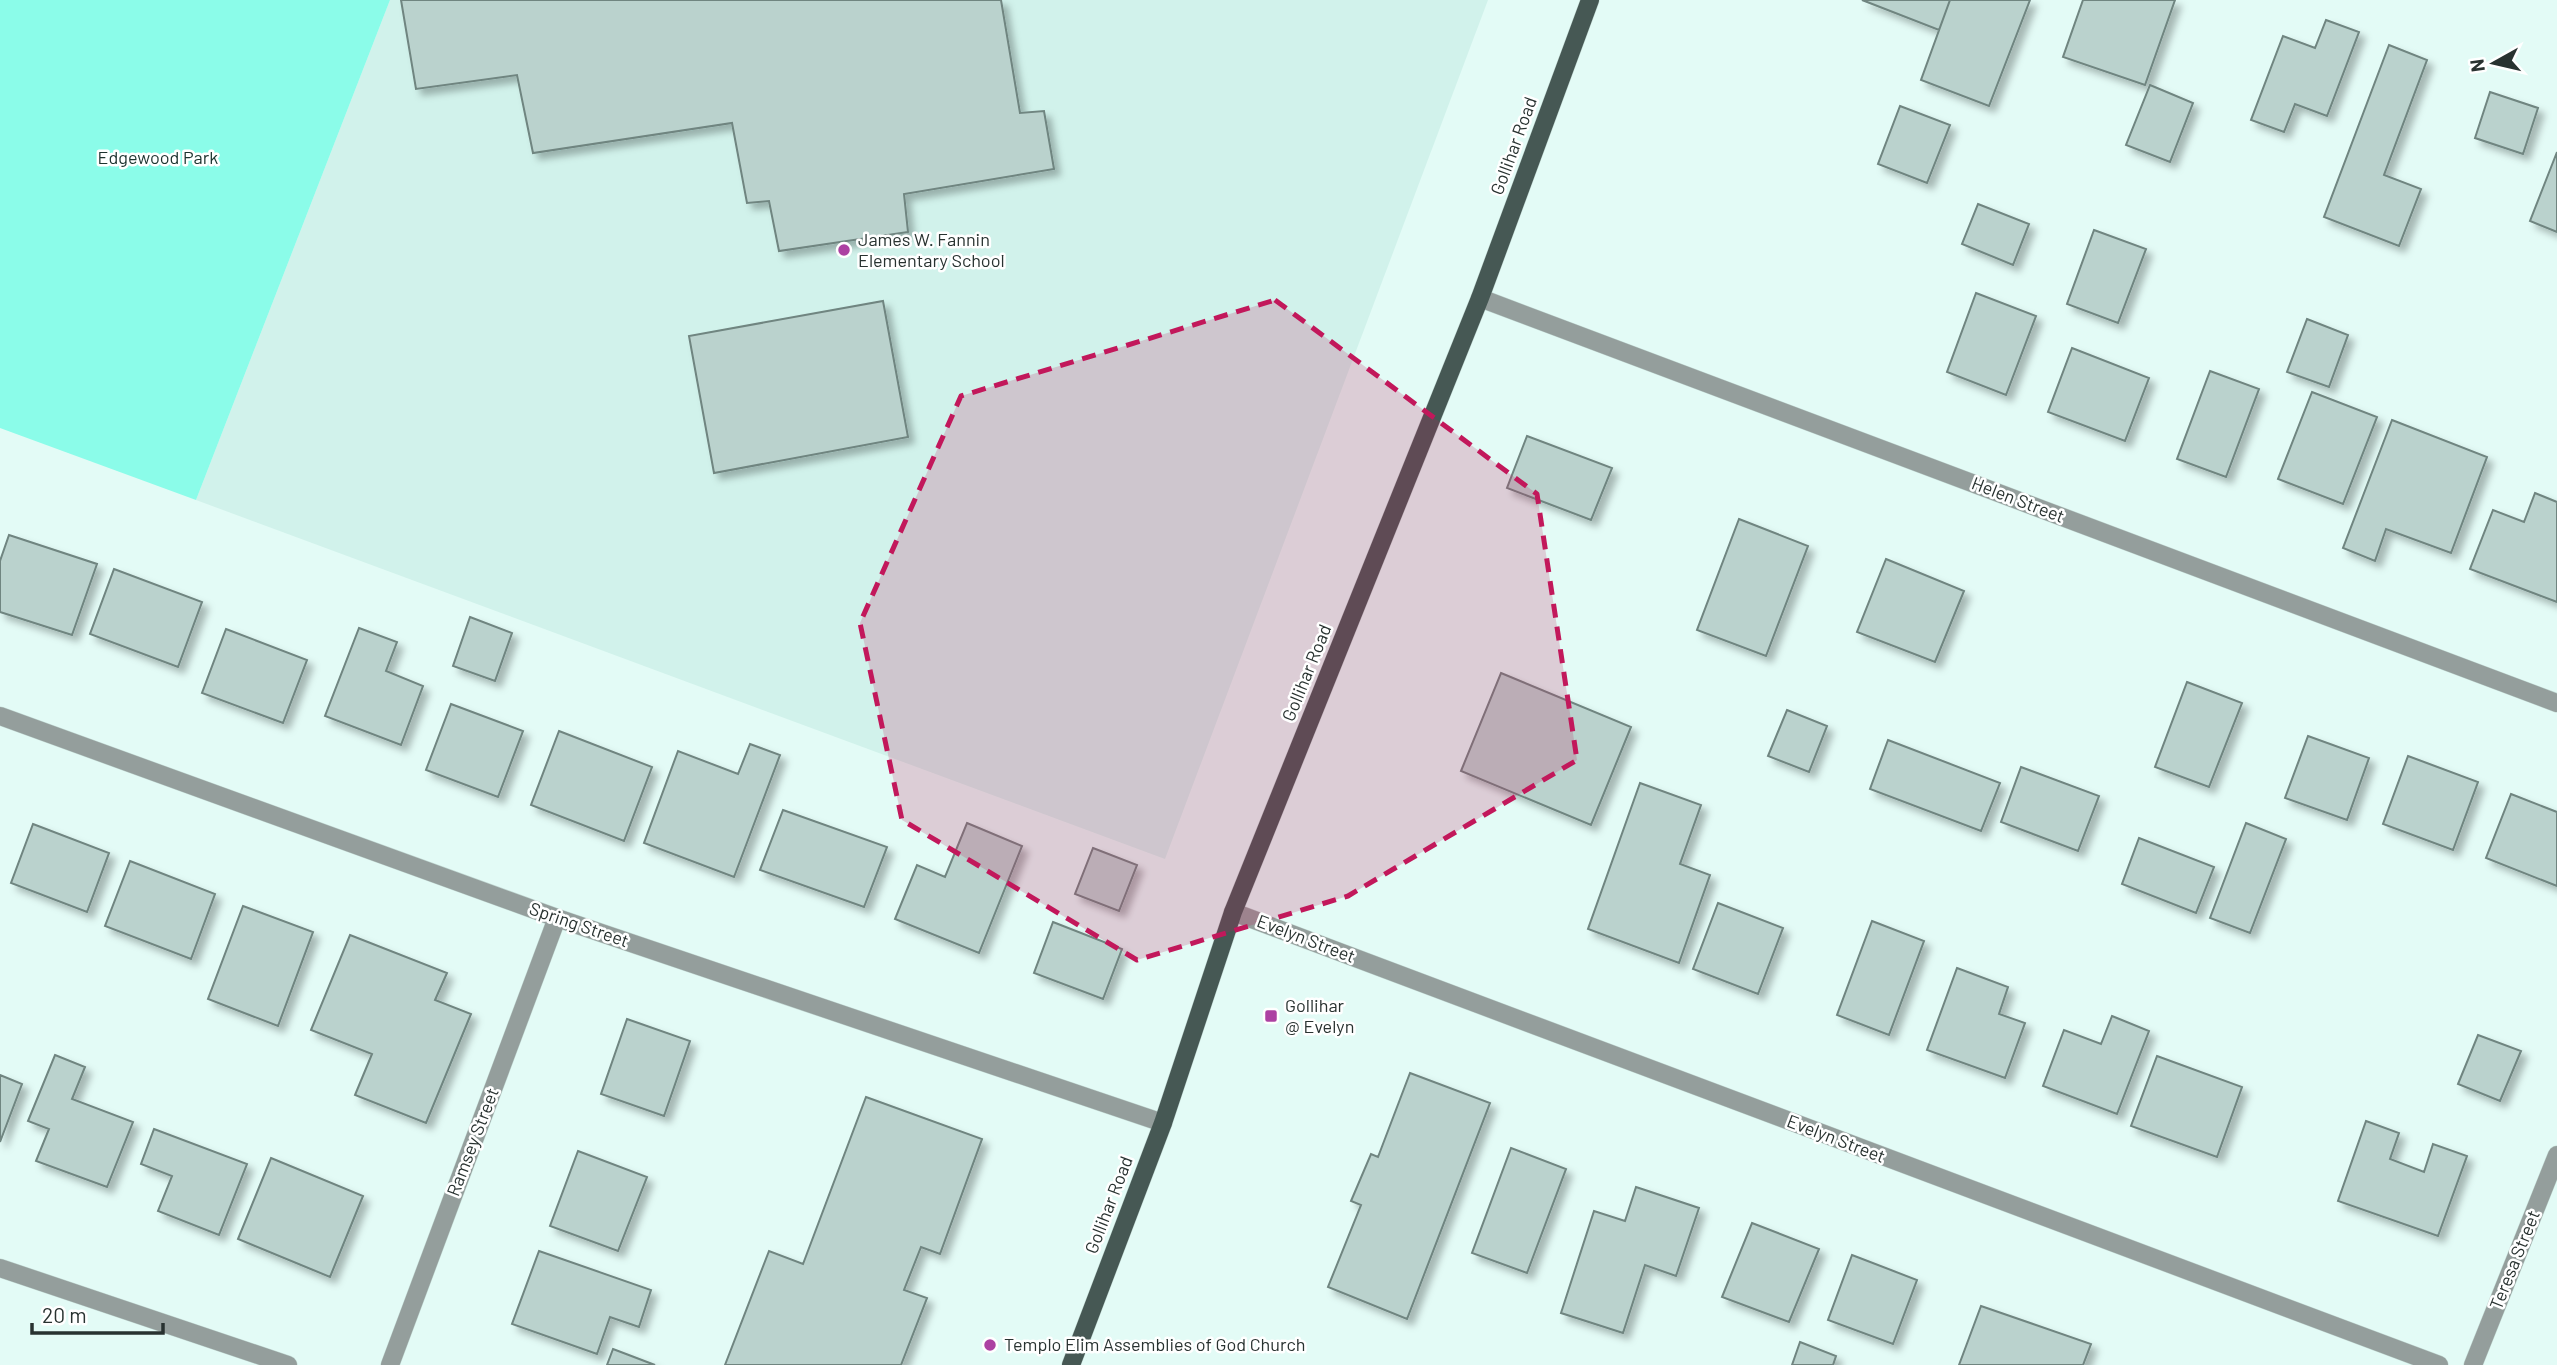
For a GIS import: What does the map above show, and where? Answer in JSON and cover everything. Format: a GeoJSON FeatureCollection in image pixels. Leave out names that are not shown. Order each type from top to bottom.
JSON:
{"type":"FeatureCollection","features":[{"type":"Feature","properties":{"kind":"main road","name":"Gollihar Road"},"geometry":{"type":"LineString","coordinates":[[1071,1365],[1163,1123],[1233,912],[1479,298],[1590,0]]}},
{"type":"Feature","properties":{"kind":"street","name":"Helen Street"},"geometry":{"type":"LineString","coordinates":[[1479,298],[2557,703]]}},
{"type":"Feature","properties":{"kind":"street","name":"Spring Street"},"geometry":{"type":"LineString","coordinates":[[0,716],[557,918],[1163,1123]]}},
{"type":"Feature","properties":{"kind":"street","name":"Evelyn Street"},"geometry":{"type":"LineString","coordinates":[[1233,912],[2439,1365]]}},
{"type":"Feature","properties":{"kind":"street","name":"Ramsey Street"},"geometry":{"type":"LineString","coordinates":[[390,1365],[557,918]]}},
{"type":"Feature","properties":{"kind":"street","name":"Teresa Street"},"geometry":{"type":"LineString","coordinates":[[2473,1365],[2557,1155]]}},
{"type":"Feature","properties":{"kind":"street"},"geometry":{"type":"LineString","coordinates":[[0,1268],[289,1365]]}},
{"type":"Feature","properties":{"kind":"highlighted area"},"geometry":{"type":"Polygon","coordinates":[[[1275,300],[1537,494],[1577,760],[1348,896],[1137,960],[902,820],[860,623],[961,396],[1275,300]]]}},
{"type":"Feature","properties":{"kind":"shaded area","name":"James W. Fannin Elementary School"},"geometry":{"type":"Polygon","coordinates":[[[390,0],[1488,0],[1165,859],[196,500],[390,0]]]}},
{"type":"Feature","properties":{"kind":"green space","name":"Edgewood Park"},"geometry":{"type":"Polygon","coordinates":[[[0,0],[390,0],[196,500],[0,428],[0,0]]]}},
{"type":"Feature","properties":{"kind":"building"},"geometry":{"type":"Polygon","coordinates":[[[401,0],[1001,0],[1020,113],[1044,111],[1054,169],[904,194],[908,232],[779,251],[769,201],[747,203],[732,123],[533,153],[517,75],[416,89],[401,0]]]}},
{"type":"Feature","properties":{"kind":"building"},"geometry":{"type":"Polygon","coordinates":[[[1862,0],[1950,0],[1939,30],[1862,0]]]}},
{"type":"Feature","properties":{"kind":"building"},"geometry":{"type":"Polygon","coordinates":[[[1950,0],[2030,0],[1989,106],[1921,80],[1950,0]]]}},
{"type":"Feature","properties":{"kind":"building"},"geometry":{"type":"Polygon","coordinates":[[[2083,0],[2175,0],[2145,85],[2063,57],[2083,0]]]}},
{"type":"Feature","properties":{"kind":"building"},"geometry":{"type":"Polygon","coordinates":[[[2326,20],[2359,32],[2327,116],[2295,104],[2284,132],[2251,120],[2283,36],[2315,48],[2326,20]]]}},
{"type":"Feature","properties":{"kind":"building"},"geometry":{"type":"Polygon","coordinates":[[[2389,45],[2427,60],[2384,175],[2421,189],[2399,246],[2324,217],[2389,45]]]}},
{"type":"Feature","properties":{"kind":"building"},"geometry":{"type":"Polygon","coordinates":[[[2150,85],[2193,103],[2170,162],[2126,145],[2150,85]]]}},
{"type":"Feature","properties":{"kind":"building"},"geometry":{"type":"Polygon","coordinates":[[[2490,92],[2538,108],[2523,154],[2475,138],[2490,92]]]}},
{"type":"Feature","properties":{"kind":"building"},"geometry":{"type":"Polygon","coordinates":[[[1900,106],[1950,125],[1927,183],[1878,164],[1900,106]]]}},
{"type":"Feature","properties":{"kind":"building"},"geometry":{"type":"Polygon","coordinates":[[[2557,152],[2557,232],[2530,221],[2557,152]]]}},
{"type":"Feature","properties":{"kind":"building"},"geometry":{"type":"Polygon","coordinates":[[[1978,204],[2029,224],[2013,265],[1962,244],[1978,204]]]}},
{"type":"Feature","properties":{"kind":"building"},"geometry":{"type":"Polygon","coordinates":[[[2094,230],[2146,249],[2118,323],[2067,304],[2094,230]]]}},
{"type":"Feature","properties":{"kind":"building"},"geometry":{"type":"Polygon","coordinates":[[[1976,293],[2036,316],[2006,395],[1947,372],[1976,293]]]}},
{"type":"Feature","properties":{"kind":"building"},"geometry":{"type":"Polygon","coordinates":[[[883,301],[908,437],[714,473],[689,336],[883,301]]]}},
{"type":"Feature","properties":{"kind":"building"},"geometry":{"type":"Polygon","coordinates":[[[2307,319],[2348,335],[2329,387],[2287,372],[2307,319]]]}},
{"type":"Feature","properties":{"kind":"building"},"geometry":{"type":"Polygon","coordinates":[[[2072,348],[2149,378],[2125,441],[2048,412],[2072,348]]]}},
{"type":"Feature","properties":{"kind":"building"},"geometry":{"type":"Polygon","coordinates":[[[2210,371],[2259,389],[2226,477],[2177,459],[2210,371]]]}},
{"type":"Feature","properties":{"kind":"building"},"geometry":{"type":"Polygon","coordinates":[[[2312,392],[2377,417],[2343,504],[2278,479],[2312,392]]]}},
{"type":"Feature","properties":{"kind":"building"},"geometry":{"type":"Polygon","coordinates":[[[2392,420],[2487,457],[2451,553],[2386,529],[2375,561],[2343,548],[2392,420]]]}},
{"type":"Feature","properties":{"kind":"building"},"geometry":{"type":"Polygon","coordinates":[[[1527,436],[1612,468],[1591,520],[1507,488],[1527,436]]]}},
{"type":"Feature","properties":{"kind":"building"},"geometry":{"type":"Polygon","coordinates":[[[2535,493],[2557,502],[2557,602],[2470,569],[2493,510],[2524,522],[2535,493]]]}},
{"type":"Feature","properties":{"kind":"building"},"geometry":{"type":"Polygon","coordinates":[[[1739,519],[1808,546],[1766,656],[1697,630],[1739,519]]]}},
{"type":"Feature","properties":{"kind":"building"},"geometry":{"type":"Polygon","coordinates":[[[9,535],[97,564],[72,635],[0,612],[0,561],[9,535]]]}},
{"type":"Feature","properties":{"kind":"building"},"geometry":{"type":"Polygon","coordinates":[[[1886,559],[1964,591],[1935,662],[1857,632],[1886,559]]]}},
{"type":"Feature","properties":{"kind":"building"},"geometry":{"type":"Polygon","coordinates":[[[114,569],[202,602],[178,667],[90,634],[114,569]]]}},
{"type":"Feature","properties":{"kind":"building"},"geometry":{"type":"Polygon","coordinates":[[[470,617],[512,633],[495,681],[453,666],[470,617]]]}},
{"type":"Feature","properties":{"kind":"building"},"geometry":{"type":"Polygon","coordinates":[[[359,628],[397,642],[386,671],[423,686],[401,745],[325,716],[359,628]]]}},
{"type":"Feature","properties":{"kind":"building"},"geometry":{"type":"Polygon","coordinates":[[[226,629],[307,660],[283,723],[202,693],[226,629]]]}},
{"type":"Feature","properties":{"kind":"building"},"geometry":{"type":"Polygon","coordinates":[[[1501,673],[1631,727],[1591,825],[1461,771],[1501,673]]]}},
{"type":"Feature","properties":{"kind":"building"},"geometry":{"type":"Polygon","coordinates":[[[2187,682],[2242,703],[2209,787],[2155,767],[2187,682]]]}},
{"type":"Feature","properties":{"kind":"building"},"geometry":{"type":"Polygon","coordinates":[[[451,704],[523,731],[498,797],[426,770],[451,704]]]}},
{"type":"Feature","properties":{"kind":"building"},"geometry":{"type":"Polygon","coordinates":[[[1787,710],[1827,726],[1809,772],[1768,756],[1787,710]]]}},
{"type":"Feature","properties":{"kind":"building"},"geometry":{"type":"Polygon","coordinates":[[[559,731],[652,767],[624,841],[531,805],[559,731]]]}},
{"type":"Feature","properties":{"kind":"building"},"geometry":{"type":"Polygon","coordinates":[[[2308,736],[2369,758],[2347,820],[2285,798],[2308,736]]]}},
{"type":"Feature","properties":{"kind":"building"},"geometry":{"type":"Polygon","coordinates":[[[1888,740],[2000,783],[1981,831],[1870,789],[1888,740]]]}},
{"type":"Feature","properties":{"kind":"building"},"geometry":{"type":"Polygon","coordinates":[[[750,744],[780,755],[734,877],[644,843],[678,751],[738,774],[750,744]]]}},
{"type":"Feature","properties":{"kind":"building"},"geometry":{"type":"Polygon","coordinates":[[[2408,756],[2478,782],[2453,850],[2383,824],[2408,756]]]}},
{"type":"Feature","properties":{"kind":"building"},"geometry":{"type":"Polygon","coordinates":[[[2021,767],[2099,796],[2078,851],[2001,822],[2021,767]]]}},
{"type":"Feature","properties":{"kind":"building"},"geometry":{"type":"Polygon","coordinates":[[[1640,783],[1701,805],[1680,864],[1710,875],[1679,963],[1588,929],[1640,783]]]}},
{"type":"Feature","properties":{"kind":"building"},"geometry":{"type":"Polygon","coordinates":[[[2511,794],[2557,812],[2557,886],[2486,858],[2511,794]]]}},
{"type":"Feature","properties":{"kind":"building"},"geometry":{"type":"Polygon","coordinates":[[[783,810],[887,847],[864,907],[760,870],[783,810]]]}},
{"type":"Feature","properties":{"kind":"building"},"geometry":{"type":"Polygon","coordinates":[[[967,823],[1022,846],[979,953],[895,919],[917,865],[945,877],[967,823]]]}},
{"type":"Feature","properties":{"kind":"building"},"geometry":{"type":"Polygon","coordinates":[[[2246,823],[2286,839],[2250,933],[2210,918],[2246,823]]]}},
{"type":"Feature","properties":{"kind":"building"},"geometry":{"type":"Polygon","coordinates":[[[33,824],[109,853],[87,912],[11,883],[33,824]]]}},
{"type":"Feature","properties":{"kind":"building"},"geometry":{"type":"Polygon","coordinates":[[[2139,838],[2214,867],[2196,913],[2122,884],[2139,838]]]}},
{"type":"Feature","properties":{"kind":"building"},"geometry":{"type":"Polygon","coordinates":[[[1093,848],[1137,865],[1119,911],[1075,894],[1093,848]]]}},
{"type":"Feature","properties":{"kind":"building"},"geometry":{"type":"Polygon","coordinates":[[[130,861],[215,894],[191,959],[105,926],[130,861]]]}},
{"type":"Feature","properties":{"kind":"building"},"geometry":{"type":"Polygon","coordinates":[[[1718,903],[1783,928],[1758,994],[1693,969],[1718,903]]]}},
{"type":"Feature","properties":{"kind":"building"},"geometry":{"type":"Polygon","coordinates":[[[243,906],[313,932],[278,1026],[208,999],[243,906]]]}},
{"type":"Feature","properties":{"kind":"building"},"geometry":{"type":"Polygon","coordinates":[[[1872,921],[1924,941],[1889,1035],[1837,1015],[1872,921]]]}},
{"type":"Feature","properties":{"kind":"building"},"geometry":{"type":"Polygon","coordinates":[[[1053,922],[1122,949],[1103,999],[1034,973],[1053,922]]]}},
{"type":"Feature","properties":{"kind":"building"},"geometry":{"type":"Polygon","coordinates":[[[350,935],[447,973],[435,1000],[471,1014],[426,1123],[355,1095],[372,1054],[311,1030],[350,935]]]}},
{"type":"Feature","properties":{"kind":"building"},"geometry":{"type":"Polygon","coordinates":[[[1957,968],[2008,987],[1999,1014],[2025,1023],[2005,1078],[1927,1050],[1957,968]]]}},
{"type":"Feature","properties":{"kind":"building"},"geometry":{"type":"Polygon","coordinates":[[[2112,1016],[2149,1031],[2117,1114],[2043,1086],[2064,1030],[2101,1044],[2112,1016]]]}},
{"type":"Feature","properties":{"kind":"building"},"geometry":{"type":"Polygon","coordinates":[[[627,1019],[690,1041],[664,1116],[601,1094],[627,1019]]]}},
{"type":"Feature","properties":{"kind":"building"},"geometry":{"type":"Polygon","coordinates":[[[2478,1035],[2521,1051],[2500,1101],[2458,1084],[2478,1035]]]}},
{"type":"Feature","properties":{"kind":"building"},"geometry":{"type":"Polygon","coordinates":[[[55,1055],[85,1067],[72,1099],[133,1122],[107,1187],[36,1161],[49,1129],[28,1121],[55,1055]]]}},
{"type":"Feature","properties":{"kind":"building"},"geometry":{"type":"Polygon","coordinates":[[[2157,1056],[2242,1087],[2217,1157],[2131,1126],[2157,1056]]]}},
{"type":"Feature","properties":{"kind":"building"},"geometry":{"type":"Polygon","coordinates":[[[1410,1073],[1490,1103],[1407,1319],[1328,1287],[1361,1205],[1351,1201],[1371,1154],[1378,1157],[1410,1073]]]}},
{"type":"Feature","properties":{"kind":"building"},"geometry":{"type":"Polygon","coordinates":[[[0,1075],[22,1084],[0,1142],[0,1075]]]}},
{"type":"Feature","properties":{"kind":"building"},"geometry":{"type":"Polygon","coordinates":[[[866,1097],[982,1139],[940,1254],[921,1247],[904,1290],[927,1298],[901,1365],[725,1365],[769,1251],[803,1264],[866,1097]]]}},
{"type":"Feature","properties":{"kind":"building"},"geometry":{"type":"Polygon","coordinates":[[[2366,1121],[2399,1133],[2390,1159],[2424,1172],[2433,1144],[2467,1156],[2438,1236],[2338,1201],[2366,1121]]]}},
{"type":"Feature","properties":{"kind":"building"},"geometry":{"type":"Polygon","coordinates":[[[154,1129],[247,1164],[219,1235],[158,1211],[172,1176],[141,1164],[154,1129]]]}},
{"type":"Feature","properties":{"kind":"building"},"geometry":{"type":"Polygon","coordinates":[[[1511,1148],[1566,1169],[1527,1273],[1472,1253],[1511,1148]]]}},
{"type":"Feature","properties":{"kind":"building"},"geometry":{"type":"Polygon","coordinates":[[[578,1151],[647,1177],[618,1251],[550,1226],[578,1151]]]}},
{"type":"Feature","properties":{"kind":"building"},"geometry":{"type":"Polygon","coordinates":[[[271,1158],[363,1196],[330,1277],[238,1239],[271,1158]]]}},
{"type":"Feature","properties":{"kind":"building"},"geometry":{"type":"Polygon","coordinates":[[[1636,1187],[1699,1208],[1676,1276],[1645,1265],[1623,1333],[1561,1313],[1594,1211],[1625,1221],[1636,1187]]]}},
{"type":"Feature","properties":{"kind":"building"},"geometry":{"type":"Polygon","coordinates":[[[1752,1223],[1819,1249],[1789,1322],[1722,1297],[1752,1223]]]}},
{"type":"Feature","properties":{"kind":"building"},"geometry":{"type":"Polygon","coordinates":[[[539,1251],[651,1290],[639,1327],[610,1317],[597,1354],[512,1324],[539,1251]]]}},
{"type":"Feature","properties":{"kind":"building"},"geometry":{"type":"Polygon","coordinates":[[[1852,1255],[1917,1280],[1893,1344],[1828,1320],[1852,1255]]]}},
{"type":"Feature","properties":{"kind":"building"},"geometry":{"type":"Polygon","coordinates":[[[1981,1306],[2091,1344],[2083,1365],[1959,1365],[1981,1306]]]}},
{"type":"Feature","properties":{"kind":"building"},"geometry":{"type":"Polygon","coordinates":[[[1800,1342],[1836,1356],[1833,1365],[1792,1365],[1800,1342]]]}},
{"type":"Feature","properties":{"kind":"building"},"geometry":{"type":"Polygon","coordinates":[[[613,1349],[655,1365],[607,1365],[613,1349]]]}},
{"type":"Feature","properties":{"kind":"place","name":"James W. Fannin Elementary School"},"geometry":{"type":"Point","coordinates":[844,250]}},
{"type":"Feature","properties":{"kind":"place","name":"Gollihar @ Evelyn"},"geometry":{"type":"Point","coordinates":[1271,1016]}},
{"type":"Feature","properties":{"kind":"place","name":"Templo Elim Assemblies of God Church"},"geometry":{"type":"Point","coordinates":[990,1345]}}]}
